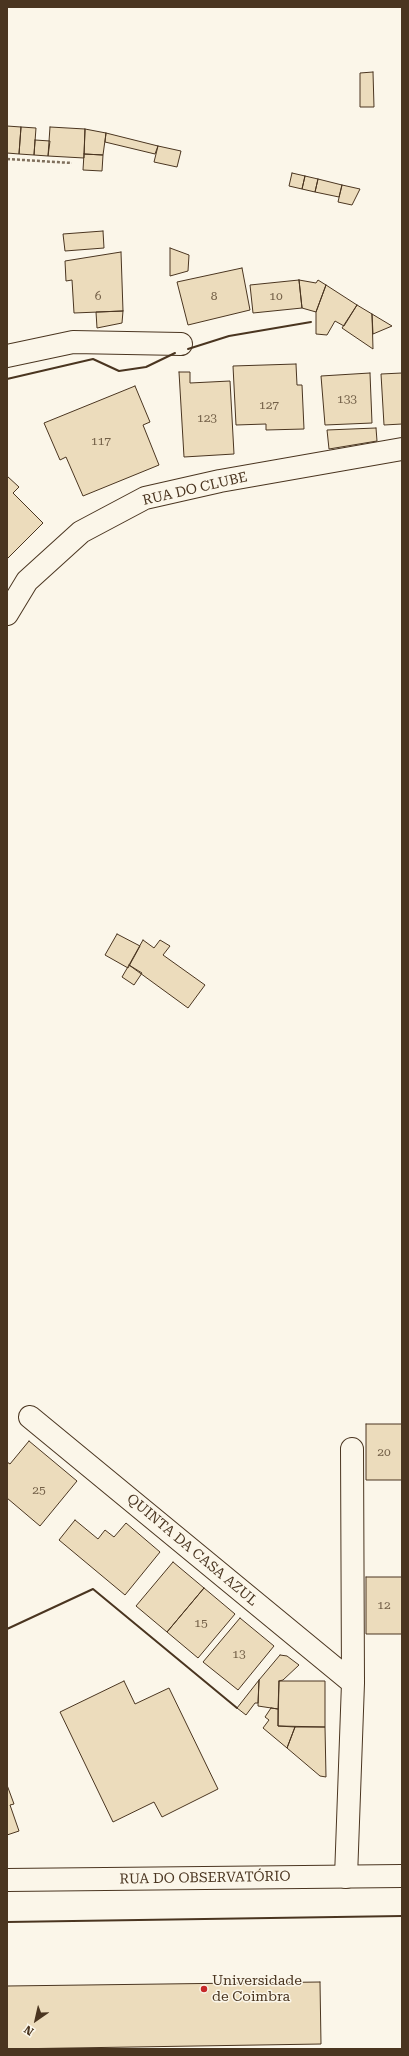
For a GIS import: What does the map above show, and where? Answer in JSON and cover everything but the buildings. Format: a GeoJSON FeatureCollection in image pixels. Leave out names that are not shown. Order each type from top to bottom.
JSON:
{"type":"FeatureCollection","features":[{"type":"Feature","properties":{"kind":"street"},"geometry":{"type":"LineString","coordinates":[[7,356],[73,342],[181,344]]}},
{"type":"Feature","properties":{"kind":"street","name":"RUA DO CLUBE"},"geometry":{"type":"LineString","coordinates":[[7,614],[27,581],[81,532],[145,498],[220,481],[402,449]]}},
{"type":"Feature","properties":{"kind":"street","name":"QUINTA DA CASA AZUL"},"geometry":{"type":"LineString","coordinates":[[30,1417],[353,1683]]}},
{"type":"Feature","properties":{"kind":"street"},"geometry":{"type":"LineString","coordinates":[[346,1877],[353,1683],[352,1449]]}},
{"type":"Feature","properties":{"kind":"street","name":"RUA DO OBSERVATÓRIO"},"geometry":{"type":"LineString","coordinates":[[7,1880],[402,1876]]}},
{"type":"Feature","properties":{"kind":"path"},"geometry":{"type":"LineString","coordinates":[[7,159],[72,163]]}},
{"type":"Feature","properties":{"kind":"wall"},"geometry":{"type":"LineString","coordinates":[[188,349],[229,336],[311,322]]}},
{"type":"Feature","properties":{"kind":"wall"},"geometry":{"type":"LineString","coordinates":[[7,379],[93,359],[119,371],[146,367],[175,353]]}},
{"type":"Feature","properties":{"kind":"wall"},"geometry":{"type":"LineString","coordinates":[[7,1629],[93,1589],[237,1708]]}},
{"type":"Feature","properties":{"kind":"wall"},"geometry":{"type":"LineString","coordinates":[[7,1922],[402,1916]]}},
{"type":"Feature","properties":{"kind":"place","name":"Universidade de Coimbra"},"geometry":{"type":"Point","coordinates":[204,1989]}}]}
